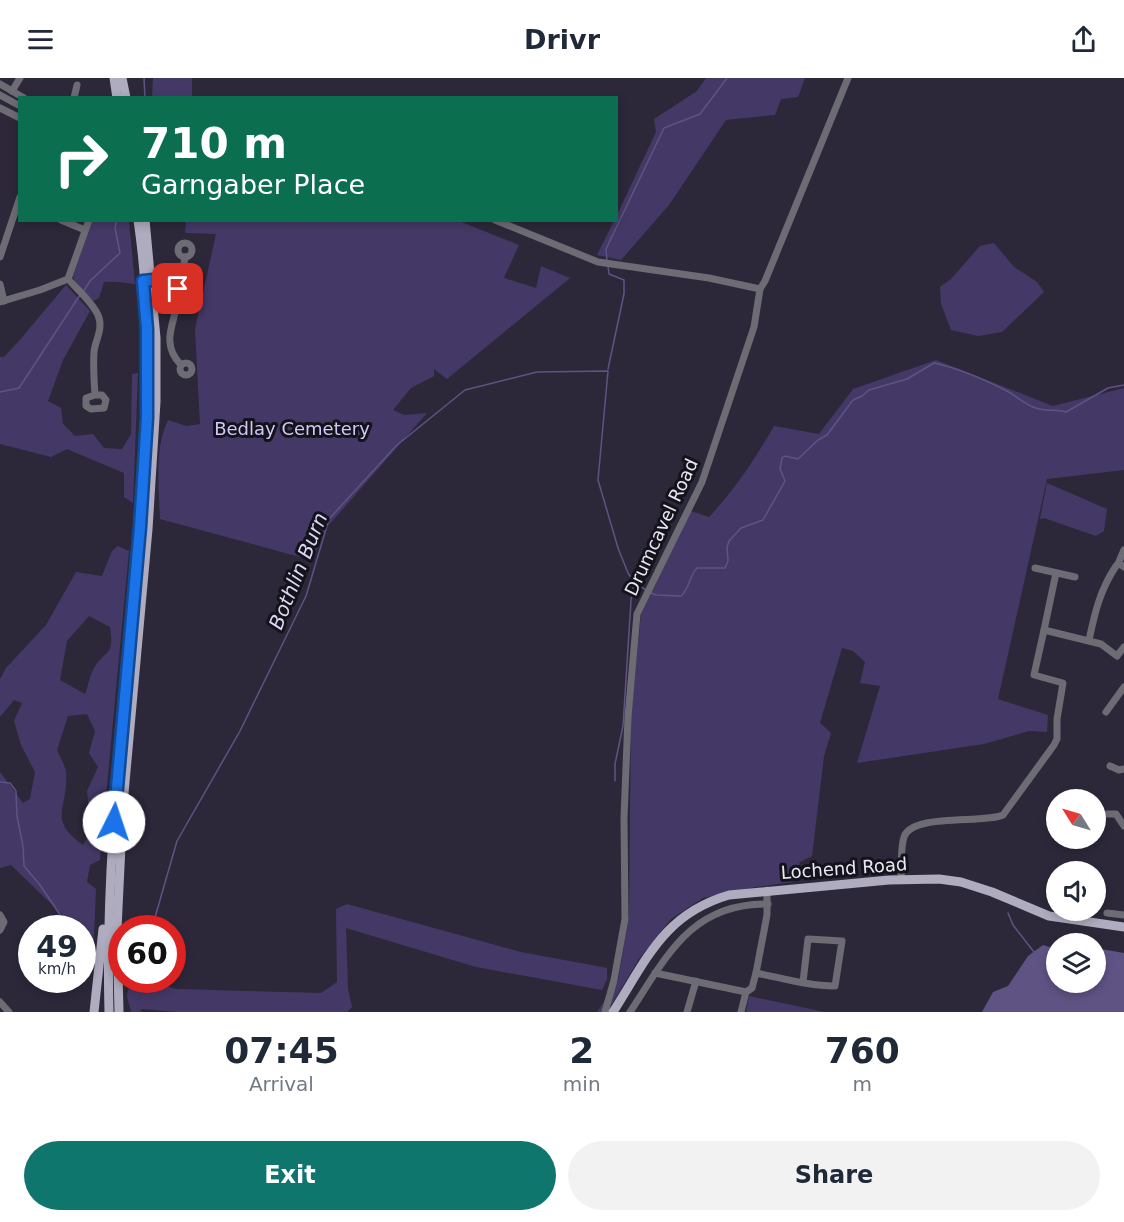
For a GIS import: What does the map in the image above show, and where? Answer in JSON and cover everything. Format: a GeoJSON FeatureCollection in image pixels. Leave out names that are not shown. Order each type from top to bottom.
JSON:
{"type":"FeatureCollection","features":[{"type":"Feature","properties":{"kind":"main road"},"geometry":{"type":"LineString","coordinates":[[114,78],[117,96]]}},
{"type":"Feature","properties":{"kind":"main road"},"geometry":{"type":"LineString","coordinates":[[122,78],[126,96]]}},
{"type":"Feature","properties":{"kind":"main road"},"geometry":{"type":"LineString","coordinates":[[138,222],[147,280]]}},
{"type":"Feature","properties":{"kind":"main road"},"geometry":{"type":"LineString","coordinates":[[119,1012],[117,929],[123,804],[147,476],[145,222]]}},
{"type":"Feature","properties":{"kind":"main road"},"geometry":{"type":"LineString","coordinates":[[109,1012],[109,925],[115,802],[140,527],[147,476]]}},
{"type":"Feature","properties":{"kind":"main road","name":"Lochend Road"},"geometry":{"type":"LineString","coordinates":[[613,1012],[658,942],[680,918],[710,900],[729,895],[901,879],[939,879],[961,882],[992,892],[1049,916],[1124,927]]}},
{"type":"Feature","properties":{"kind":"main road"},"geometry":{"type":"LineString","coordinates":[[94,1012],[106,902],[111,883]]}},
{"type":"Feature","properties":{"kind":"street"},"geometry":{"type":"LineString","coordinates":[[12,91],[20,78]]}},
{"type":"Feature","properties":{"kind":"street","name":"Drumcavel Road"},"geometry":{"type":"LineString","coordinates":[[605,1012],[614,980],[625,919],[624,824],[628,717],[637,614],[702,482],[754,327],[760,289],[848,78]]}},
{"type":"Feature","properties":{"kind":"street"},"geometry":{"type":"LineString","coordinates":[[0,84],[21,96]]}},
{"type":"Feature","properties":{"kind":"street"},"geometry":{"type":"LineString","coordinates":[[74,96],[77,85]]}},
{"type":"Feature","properties":{"kind":"street"},"geometry":{"type":"LineString","coordinates":[[0,96],[18,105]]}},
{"type":"Feature","properties":{"kind":"street"},"geometry":{"type":"LineString","coordinates":[[0,108],[18,117]]}},
{"type":"Feature","properties":{"kind":"street"},"geometry":{"type":"LineString","coordinates":[[0,257],[2,244],[18,202]]}},
{"type":"Feature","properties":{"kind":"street"},"geometry":{"type":"LineString","coordinates":[[500,222],[598,262],[708,278],[760,289]]}},
{"type":"Feature","properties":{"kind":"street"},"geometry":{"type":"LineString","coordinates":[[0,284],[2,301],[68,279],[87,224]]}},
{"type":"Feature","properties":{"kind":"street"},"geometry":{"type":"LineString","coordinates":[[174,283],[183,270],[185,256]]}},
{"type":"Feature","properties":{"kind":"street"},"geometry":{"type":"LineString","coordinates":[[68,279],[94,309],[100,322],[94,349],[95,395]]}},
{"type":"Feature","properties":{"kind":"street"},"geometry":{"type":"LineString","coordinates":[[147,280],[167,279],[174,283],[178,294],[170,330],[171,348],[174,357],[181,365]]}},
{"type":"Feature","properties":{"kind":"street"},"geometry":{"type":"LineString","coordinates":[[1089,640],[1099,597],[1108,578],[1121,566],[1124,550]]}},
{"type":"Feature","properties":{"kind":"street"},"geometry":{"type":"LineString","coordinates":[[1035,568],[1075,577]]}},
{"type":"Feature","properties":{"kind":"street"},"geometry":{"type":"LineString","coordinates":[[901,879],[904,835],[909,830],[919,825],[957,818],[982,820],[1003,815],[1058,739],[1057,719],[1063,683],[1034,675],[1056,573]]}},
{"type":"Feature","properties":{"kind":"street"},"geometry":{"type":"LineString","coordinates":[[1044,630],[1101,644],[1117,656],[1124,647]]}},
{"type":"Feature","properties":{"kind":"street"},"geometry":{"type":"LineString","coordinates":[[1106,712],[1124,688]]}},
{"type":"Feature","properties":{"kind":"street"},"geometry":{"type":"LineString","coordinates":[[1110,766],[1119,770],[1124,769]]}},
{"type":"Feature","properties":{"kind":"street"},"geometry":{"type":"LineString","coordinates":[[1107,814],[1116,814],[1124,826]]}},
{"type":"Feature","properties":{"kind":"street"},"geometry":{"type":"LineString","coordinates":[[741,1012],[746,992],[752,988],[756,973],[768,904],[767,890]]}},
{"type":"Feature","properties":{"kind":"street"},"geometry":{"type":"LineString","coordinates":[[630,1012],[679,939],[692,927],[712,916],[740,906],[768,904]]}},
{"type":"Feature","properties":{"kind":"street"},"geometry":{"type":"LineString","coordinates":[[1107,913],[1124,915]]}},
{"type":"Feature","properties":{"kind":"street"},"geometry":{"type":"LineString","coordinates":[[0,915],[4,922],[0,930]]}},
{"type":"Feature","properties":{"kind":"street"},"geometry":{"type":"LineString","coordinates":[[756,973],[803,982],[835,986],[842,941],[808,939],[803,982]]}},
{"type":"Feature","properties":{"kind":"street"},"geometry":{"type":"LineString","coordinates":[[655,973],[746,992]]}},
{"type":"Feature","properties":{"kind":"street"},"geometry":{"type":"LineString","coordinates":[[687,1012],[696,981]]}},
{"type":"Feature","properties":{"kind":"street"},"geometry":{"type":"LineString","coordinates":[[0,1002],[9,1012]]}},
{"type":"Feature","properties":{"kind":"green space"},"geometry":{"type":"Polygon","coordinates":[[[153,78],[192,78],[192,96],[152,96],[153,78]]]}},
{"type":"Feature","properties":{"kind":"green space"},"geometry":{"type":"Polygon","coordinates":[[[706,78],[805,78],[798,97],[781,99],[775,115],[726,120],[669,205],[621,260],[597,255],[614,222],[618,222],[618,213],[656,132],[654,119],[697,91],[706,78]]]}},
{"type":"Feature","properties":{"kind":"green space"},"geometry":{"type":"Polygon","coordinates":[[[92,222],[129,222],[135,284],[104,282],[99,298],[93,301],[73,276],[92,222]]]}},
{"type":"Feature","properties":{"kind":"green space","name":"Bedlay Cemetery"},"geometry":{"type":"Polygon","coordinates":[[[186,222],[462,222],[519,245],[504,278],[536,288],[541,266],[570,278],[447,379],[434,369],[434,376],[411,388],[393,410],[404,415],[427,413],[327,527],[312,559],[307,559],[160,519],[159,456],[168,420],[186,426],[200,424],[195,329],[216,234],[185,233],[186,222]]]}},
{"type":"Feature","properties":{"kind":"green space"},"geometry":{"type":"Polygon","coordinates":[[[994,243],[1014,267],[1037,282],[1044,292],[1002,332],[978,336],[951,330],[941,304],[940,287],[951,279],[980,246],[994,243]]]}},
{"type":"Feature","properties":{"kind":"green space"},"geometry":{"type":"Polygon","coordinates":[[[66,285],[90,311],[63,360],[48,401],[61,408],[63,424],[75,436],[93,434],[104,448],[122,449],[131,434],[132,374],[138,373],[133,503],[124,497],[124,473],[67,449],[51,457],[0,444],[0,357],[4,357],[18,342],[66,285]]]}},
{"type":"Feature","properties":{"kind":"green space"},"geometry":{"type":"Polygon","coordinates":[[[936,360],[1053,406],[1124,388],[1124,470],[1047,479],[998,699],[1048,715],[1047,732],[1029,731],[984,744],[857,763],[880,686],[860,683],[865,662],[853,651],[842,648],[820,723],[831,733],[824,756],[812,856],[800,862],[792,882],[703,898],[671,919],[639,959],[607,1012],[597,1012],[618,981],[629,916],[631,718],[641,614],[691,511],[709,517],[744,473],[774,426],[819,434],[853,389],[936,360]]]}},
{"type":"Feature","properties":{"kind":"green space"},"geometry":{"type":"Polygon","coordinates":[[[1047,483],[1107,509],[1104,531],[1096,536],[1044,518],[1040,519],[1047,483]]]}},
{"type":"Feature","properties":{"kind":"green space"},"geometry":{"type":"Polygon","coordinates":[[[118,546],[129,551],[100,860],[90,865],[87,882],[96,889],[95,915],[63,915],[11,865],[0,868],[0,772],[23,803],[30,799],[35,772],[21,745],[14,721],[22,703],[14,700],[0,717],[0,679],[6,668],[46,625],[76,572],[102,576],[112,551],[118,546]],[[89,616],[67,641],[60,680],[85,694],[93,670],[110,649],[110,627],[89,616]],[[87,714],[68,716],[57,750],[66,772],[62,820],[65,828],[83,845],[91,833],[87,791],[98,767],[89,753],[95,731],[87,714]]]}},
{"type":"Feature","properties":{"kind":"green space"},"geometry":{"type":"Polygon","coordinates":[[[347,904],[521,952],[607,968],[607,979],[602,990],[476,967],[346,928],[348,989],[352,1007],[347,1012],[176,1012],[142,1009],[140,1012],[131,1012],[128,993],[186,993],[186,989],[321,993],[337,982],[336,909],[347,904]]]}},
{"type":"Feature","properties":{"kind":"green space"},"geometry":{"type":"Polygon","coordinates":[[[749,996],[825,1012],[746,1012],[749,996]]]}},
{"type":"Feature","properties":{"kind":"shaded area"},"geometry":{"type":"Polygon","coordinates":[[[1043,945],[1046,946],[1046,993],[1106,993],[1106,950],[1124,953],[1124,1012],[982,1012],[993,992],[1008,986],[1028,956],[1043,945]]]}},
{"type":"Feature","properties":{"kind":"waterway"},"geometry":{"type":"LineString","coordinates":[[144,78],[145,96]]}},
{"type":"Feature","properties":{"kind":"waterway"},"geometry":{"type":"LineString","coordinates":[[607,261],[606,249],[664,128],[700,114],[727,78]]}},
{"type":"Feature","properties":{"kind":"waterway"},"geometry":{"type":"LineString","coordinates":[[83,292],[90,281],[120,253],[115,228],[116,222]]}},
{"type":"Feature","properties":{"kind":"waterway"},"geometry":{"type":"LineString","coordinates":[[608,266],[609,274],[624,280],[624,294],[608,369]]}},
{"type":"Feature","properties":{"kind":"waterway"},"geometry":{"type":"LineString","coordinates":[[0,392],[19,388],[80,295]]}},
{"type":"Feature","properties":{"kind":"waterway","name":"Bothlin Burn"},"geometry":{"type":"LineString","coordinates":[[651,593],[681,596],[697,568],[725,568],[728,561],[729,541],[741,528],[763,520],[785,481],[780,469],[782,458],[785,456],[798,459],[818,440],[827,435],[853,400],[869,390],[907,379],[934,363],[988,382],[1033,407],[1066,412],[1108,388],[1124,385]]}},
{"type":"Feature","properties":{"kind":"waterway","name":"Bothlin Burn"},"geometry":{"type":"LineString","coordinates":[[156,915],[177,841],[240,731],[306,596],[329,519],[397,445],[465,390],[537,372],[608,371],[598,480],[618,548],[628,573],[636,585],[647,590]]}},
{"type":"Feature","properties":{"kind":"waterway"},"geometry":{"type":"LineString","coordinates":[[615,781],[615,764],[623,726],[631,601],[633,587],[636,585]]}},
{"type":"Feature","properties":{"kind":"waterway","name":"Bothlin Burn"},"geometry":{"type":"LineString","coordinates":[[0,782],[10,783],[16,791],[24,866],[60,915]]}},
{"type":"Feature","properties":{"kind":"waterway"},"geometry":{"type":"LineString","coordinates":[[1008,913],[1013,925],[1034,952]]}},
{"type":"Feature","properties":{"kind":"route"},"geometry":{"type":"LineString","coordinates":[[114,822],[140,527],[147,418],[147,329],[143,281],[167,279],[178,289]]}}]}
